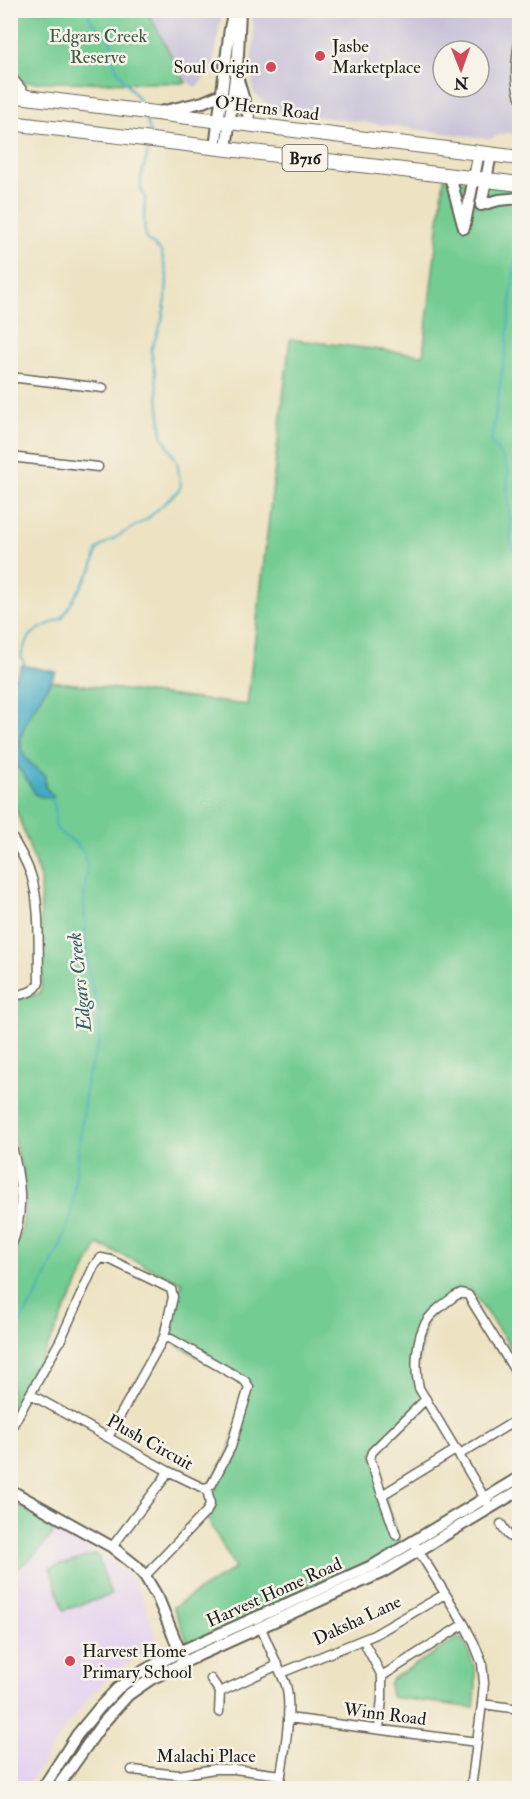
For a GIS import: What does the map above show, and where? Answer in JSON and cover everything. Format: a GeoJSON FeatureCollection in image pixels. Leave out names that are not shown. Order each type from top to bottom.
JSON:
{"type":"FeatureCollection","features":[{"type":"Feature","properties":{"kind":"main road","name":"O'Herns Road"},"geometry":{"type":"LineString","coordinates":[[10,95],[519,158]]}},
{"type":"Feature","properties":{"kind":"main road","name":"B716"},"geometry":{"type":"LineString","coordinates":[[10,123],[519,184]]}},
{"type":"Feature","properties":{"kind":"street"},"geometry":{"type":"LineString","coordinates":[[224,120],[222,94],[234,10]]}},
{"type":"Feature","properties":{"kind":"street"},"geometry":{"type":"LineString","coordinates":[[220,148],[236,71],[240,10]]}},
{"type":"Feature","properties":{"kind":"street"},"geometry":{"type":"LineString","coordinates":[[519,35],[516,67],[516,86],[519,97]]}},
{"type":"Feature","properties":{"kind":"street"},"geometry":{"type":"LineString","coordinates":[[236,71],[251,124]]}},
{"type":"Feature","properties":{"kind":"street"},"geometry":{"type":"LineString","coordinates":[[10,75],[28,97]]}},
{"type":"Feature","properties":{"kind":"street"},"geometry":{"type":"LineString","coordinates":[[157,112],[203,102],[222,94]]}},
{"type":"Feature","properties":{"kind":"street"},"geometry":{"type":"LineString","coordinates":[[450,176],[464,228],[480,179],[485,153]]}},
{"type":"Feature","properties":{"kind":"street"},"geometry":{"type":"LineString","coordinates":[[480,179],[482,205],[519,198]]}},
{"type":"Feature","properties":{"kind":"street"},"geometry":{"type":"LineString","coordinates":[[10,377],[103,388]]}},
{"type":"Feature","properties":{"kind":"street"},"geometry":{"type":"LineString","coordinates":[[10,457],[98,467]]}},
{"type":"Feature","properties":{"kind":"street"},"geometry":{"type":"LineString","coordinates":[[10,834],[25,860],[33,884],[39,982],[34,990],[10,997]]}},
{"type":"Feature","properties":{"kind":"street"},"geometry":{"type":"LineString","coordinates":[[10,1140],[18,1166],[21,1198],[19,1222],[10,1249]]}},
{"type":"Feature","properties":{"kind":"street"},"geometry":{"type":"LineString","coordinates":[[10,1430],[60,1341],[96,1262],[101,1258],[111,1260],[171,1289],[173,1297],[164,1337],[108,1437]]}},
{"type":"Feature","properties":{"kind":"street"},"geometry":{"type":"LineString","coordinates":[[488,1503],[426,1399],[417,1379],[420,1333],[427,1319],[447,1302],[464,1293],[471,1298],[519,1379]]}},
{"type":"Feature","properties":{"kind":"street","name":"Plush Circuit"},"geometry":{"type":"LineString","coordinates":[[30,1394],[198,1487],[207,1488],[212,1484],[231,1447],[249,1387],[244,1381],[164,1337]]}},
{"type":"Feature","properties":{"kind":"street"},"geometry":{"type":"LineString","coordinates":[[396,1534],[370,1455],[375,1447],[426,1399]]}},
{"type":"Feature","properties":{"kind":"street"},"geometry":{"type":"LineString","coordinates":[[382,1495],[519,1418]]}},
{"type":"Feature","properties":{"kind":"street"},"geometry":{"type":"LineString","coordinates":[[112,1547],[164,1480],[168,1471]]}},
{"type":"Feature","properties":{"kind":"street","name":"Harvest Home Road"},"geometry":{"type":"LineString","coordinates":[[488,1503],[519,1477]]}},
{"type":"Feature","properties":{"kind":"street"},"geometry":{"type":"LineString","coordinates":[[145,1576],[207,1511],[210,1504],[207,1488]]}},
{"type":"Feature","properties":{"kind":"street"},"geometry":{"type":"LineString","coordinates":[[10,1490],[126,1557],[145,1576],[158,1598],[182,1657]]}},
{"type":"Feature","properties":{"kind":"street","name":"Harvest Home Road"},"geometry":{"type":"LineString","coordinates":[[43,1788],[77,1735],[100,1707],[114,1692],[136,1675],[261,1628],[367,1580],[416,1546],[488,1503],[519,1490]]}},
{"type":"Feature","properties":{"kind":"street"},"geometry":{"type":"LineString","coordinates":[[501,1524],[508,1535],[519,1544]]}},
{"type":"Feature","properties":{"kind":"street"},"geometry":{"type":"LineString","coordinates":[[416,1546],[464,1624],[482,1663],[484,1683],[471,1788]]}},
{"type":"Feature","properties":{"kind":"street","name":"Harvest Home Road"},"geometry":{"type":"LineString","coordinates":[[57,1788],[91,1737],[122,1701],[182,1657],[416,1546]]}},
{"type":"Feature","properties":{"kind":"street","name":"Daksha Lane"},"geometry":{"type":"LineString","coordinates":[[220,1692],[374,1635],[445,1594]]}},
{"type":"Feature","properties":{"kind":"street"},"geometry":{"type":"LineString","coordinates":[[382,1676],[464,1624]]}},
{"type":"Feature","properties":{"kind":"street"},"geometry":{"type":"LineString","coordinates":[[261,1628],[288,1693],[288,1718],[279,1788]]}},
{"type":"Feature","properties":{"kind":"street"},"geometry":{"type":"LineString","coordinates":[[366,1646],[382,1676],[379,1730]]}},
{"type":"Feature","properties":{"kind":"street"},"geometry":{"type":"LineString","coordinates":[[211,1680],[220,1692],[219,1712]]}},
{"type":"Feature","properties":{"kind":"street"},"geometry":{"type":"LineString","coordinates":[[482,1704],[519,1709]]}},
{"type":"Feature","properties":{"kind":"street","name":"Winn Road"},"geometry":{"type":"LineString","coordinates":[[288,1718],[477,1742]]}},
{"type":"Feature","properties":{"kind":"street","name":"Malachi Place"},"geometry":{"type":"LineString","coordinates":[[132,1770],[179,1775],[214,1769],[234,1769],[281,1775]]}},
{"type":"Feature","properties":{"kind":"shaded area"},"geometry":{"type":"Polygon","coordinates":[[[147,11],[222,11],[213,67],[196,88],[185,79],[147,11]]]}},
{"type":"Feature","properties":{"kind":"shaded area"},"geometry":{"type":"Polygon","coordinates":[[[252,11],[519,11],[519,134],[505,133],[490,139],[276,111],[253,93],[251,65],[254,39],[252,11]]]}},
{"type":"Feature","properties":{"kind":"shaded area","name":"Harvest Home Primary School"},"geometry":{"type":"Polygon","coordinates":[[[56,1530],[115,1564],[132,1579],[145,1604],[158,1643],[120,1668],[92,1694],[66,1727],[26,1788],[11,1788],[11,1573],[34,1556],[56,1530]]]}},
{"type":"Feature","properties":{"kind":"green space","name":"Edgars Creek Reserve"},"geometry":{"type":"Polygon","coordinates":[[[10,11],[147,11],[186,83],[18,82],[11,66],[13,49],[10,11]]]}},
{"type":"Feature","properties":{"kind":"green space"},"geometry":{"type":"Polygon","coordinates":[[[444,178],[519,188],[519,1359],[470,1289],[427,1319],[416,1371],[426,1399],[372,1452],[396,1534],[405,1547],[190,1647],[173,1607],[235,1568],[205,1514],[209,1508],[207,1488],[227,1456],[249,1387],[164,1337],[173,1297],[183,1283],[98,1244],[11,1421],[11,1257],[21,1232],[25,1188],[11,1131],[11,1002],[40,993],[42,979],[40,878],[11,795],[11,676],[247,705],[290,339],[423,355],[444,178]]]}},
{"type":"Feature","properties":{"kind":"green space"},"geometry":{"type":"Polygon","coordinates":[[[11,1500],[56,1530],[34,1556],[11,1573],[11,1500]]]}},
{"type":"Feature","properties":{"kind":"green space"},"geometry":{"type":"Polygon","coordinates":[[[97,1554],[111,1595],[64,1610],[50,1568],[97,1554]]]}},
{"type":"Feature","properties":{"kind":"green space"},"geometry":{"type":"Polygon","coordinates":[[[458,1638],[463,1640],[474,1665],[476,1688],[474,1708],[391,1697],[389,1684],[392,1679],[458,1638]]]}},
{"type":"Feature","properties":{"kind":"water"},"geometry":{"type":"Polygon","coordinates":[[[22,665],[56,672],[28,719],[21,738],[22,751],[27,759],[45,775],[45,787],[54,797],[36,795],[16,766],[11,753],[11,684],[22,665]]]}},
{"type":"Feature","properties":{"kind":"waterway","name":"Edgars Creek"},"geometry":{"type":"LineString","coordinates":[[87,10],[91,21],[111,40],[116,67],[141,103]]}},
{"type":"Feature","properties":{"kind":"waterway","name":"Edgars Creek"},"geometry":{"type":"LineString","coordinates":[[146,118],[151,135]]}},
{"type":"Feature","properties":{"kind":"waterway","name":"Edgars Creek"},"geometry":{"type":"LineString","coordinates":[[26,667],[21,657],[31,635],[62,618],[92,569],[97,550],[147,519],[181,486],[177,462],[162,435],[151,350],[162,321],[167,276],[161,251],[146,239],[145,198],[141,189],[141,178],[150,144]]}},
{"type":"Feature","properties":{"kind":"waterway"},"geometry":{"type":"LineString","coordinates":[[520,217],[506,348],[491,443],[503,458],[508,471],[510,540],[516,555],[520,557]]}},
{"type":"Feature","properties":{"kind":"waterway","name":"Edgars Creek"},"geometry":{"type":"LineString","coordinates":[[10,1339],[36,1297],[62,1242],[71,1215],[87,1078],[99,1043],[100,1009],[89,975],[86,953],[84,899],[87,863],[83,851],[59,832],[55,825],[55,806],[50,795]]}},
{"type":"Feature","properties":{"kind":"place","name":"Jasbe Marketplace"},"geometry":{"type":"Point","coordinates":[320,56]}},
{"type":"Feature","properties":{"kind":"place","name":"Soul Origin"},"geometry":{"type":"Point","coordinates":[271,67]}},
{"type":"Feature","properties":{"kind":"place","name":"Harvest Home Primary School"},"geometry":{"type":"Point","coordinates":[70,1661]}}]}
